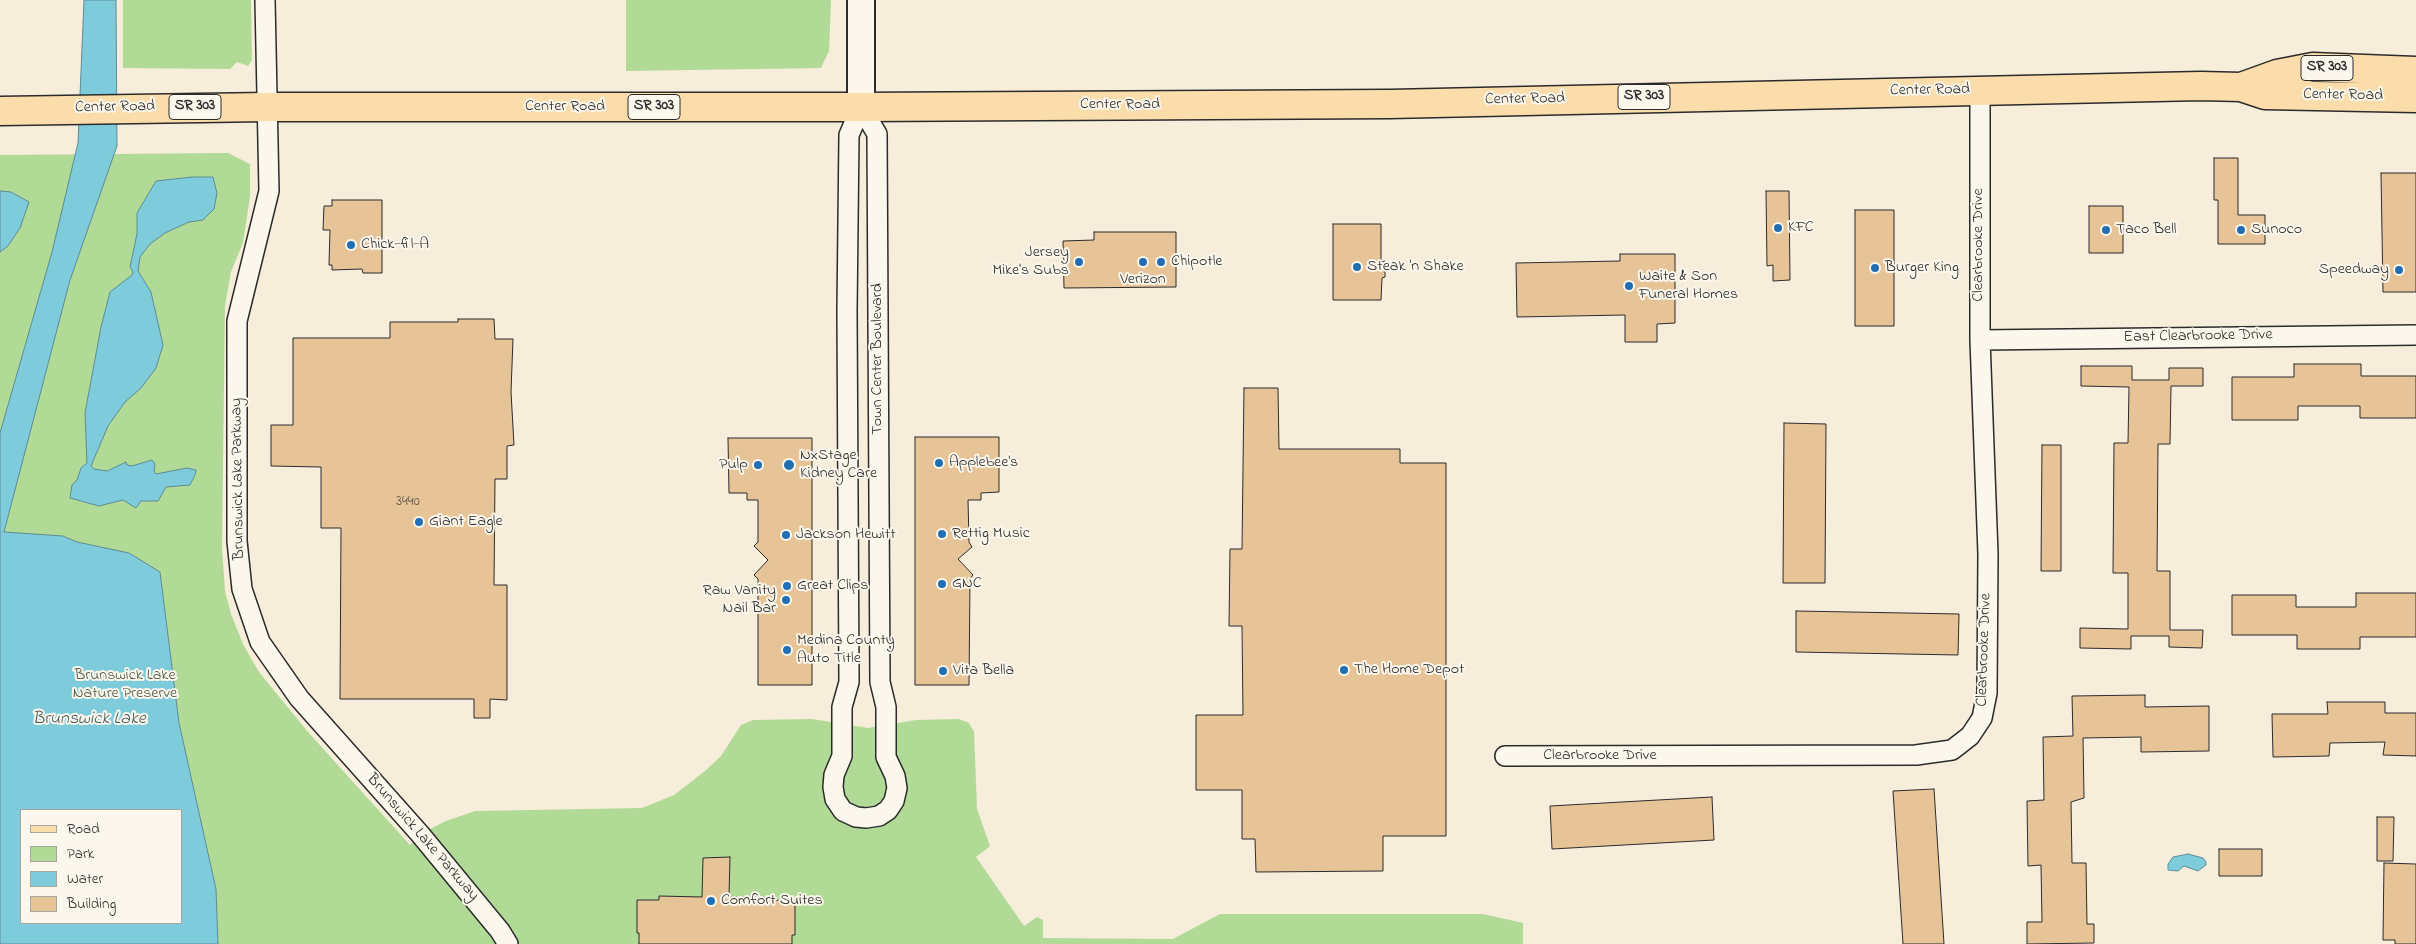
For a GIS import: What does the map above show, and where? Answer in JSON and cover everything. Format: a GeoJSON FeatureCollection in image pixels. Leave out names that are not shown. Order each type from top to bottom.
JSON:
{"type":"FeatureCollection","features":[{"type":"Feature","properties":{"kind":"main road","name":"Center Road"},"geometry":{"type":"LineString","coordinates":[[0,111],[267,107],[861,107],[1390,104],[1980,90],[2241,87],[2278,74],[2314,67],[2416,71]]}},
{"type":"Feature","properties":{"kind":"main road","name":"Center Road"},"geometry":{"type":"LineString","coordinates":[[2241,87],[2265,95],[2416,98]]}},
{"type":"Feature","properties":{"kind":"street","name":"Brunswick Lake Parkway"},"geometry":{"type":"LineString","coordinates":[[265,0],[269,192],[237,322],[237,541],[242,589],[260,642],[299,698],[420,834],[500,931],[508,944]]}},
{"type":"Feature","properties":{"kind":"street"},"geometry":{"type":"LineString","coordinates":[[861,107],[862,0]]}},
{"type":"Feature","properties":{"kind":"street","name":"Clearbrooke Drive"},"geometry":{"type":"LineString","coordinates":[[1505,756],[1916,755],[1952,750],[1970,736],[1982,718],[1987,693],[1988,554],[1980,340],[1980,90]]}},
{"type":"Feature","properties":{"kind":"street","name":"Town Center Boulevard"},"geometry":{"type":"LineString","coordinates":[[861,107],[876,134],[880,682],[886,707],[886,757],[895,776],[897,788],[894,801],[888,810],[879,816],[866,818],[856,817],[843,811],[835,799],[833,787],[834,775],[842,756],[842,707],[848,682],[848,135],[861,107]]}},
{"type":"Feature","properties":{"kind":"street","name":"East Clearbrooke Drive"},"geometry":{"type":"LineString","coordinates":[[1980,340],[2416,335]]}},
{"type":"Feature","properties":{"kind":"green space"},"geometry":{"type":"Polygon","coordinates":[[[123,0],[251,0],[252,60],[248,66],[237,62],[230,69],[123,68],[123,0]]]}},
{"type":"Feature","properties":{"kind":"green space"},"geometry":{"type":"Polygon","coordinates":[[[626,0],[831,0],[829,51],[821,68],[626,71],[626,0]]]}},
{"type":"Feature","properties":{"kind":"green space","name":"Brunswick Lake Nature Preserve"},"geometry":{"type":"Polygon","coordinates":[[[228,153],[250,164],[250,197],[243,243],[231,272],[225,306],[222,547],[225,591],[231,614],[243,644],[259,672],[308,732],[410,845],[420,834],[446,821],[475,811],[642,808],[674,795],[705,771],[721,756],[741,725],[753,720],[812,719],[868,728],[916,720],[959,719],[969,723],[974,732],[977,809],[990,846],[976,857],[1024,926],[1037,917],[1043,920],[1043,938],[1173,939],[1220,914],[1483,914],[1523,923],[1523,944],[0,944],[0,155],[228,153]]]}},
{"type":"Feature","properties":{"kind":"water","name":"Brunswick Lake"},"geometry":{"type":"Polygon","coordinates":[[[84,0],[116,0],[117,146],[70,280],[4,532],[63,536],[77,542],[129,553],[160,572],[179,723],[216,889],[218,944],[0,944],[0,433],[52,252],[78,143],[84,0]]]}},
{"type":"Feature","properties":{"kind":"water"},"geometry":{"type":"Polygon","coordinates":[[[213,177],[217,193],[214,209],[203,220],[189,222],[165,233],[150,244],[140,257],[138,271],[151,292],[163,345],[156,368],[141,388],[125,402],[108,426],[91,466],[94,469],[107,471],[126,462],[127,465],[132,466],[152,460],[155,464],[154,471],[156,474],[187,468],[196,470],[195,475],[190,485],[166,487],[158,501],[141,501],[136,508],[123,500],[99,506],[70,498],[72,485],[77,480],[81,468],[87,463],[85,413],[101,327],[110,292],[132,275],[133,272],[130,267],[137,234],[137,213],[156,181],[213,177]]]}},
{"type":"Feature","properties":{"kind":"water"},"geometry":{"type":"Polygon","coordinates":[[[0,191],[11,192],[29,202],[20,228],[8,246],[0,252],[0,191]]]}},
{"type":"Feature","properties":{"kind":"water"},"geometry":{"type":"Polygon","coordinates":[[[2188,854],[2203,858],[2206,865],[2198,871],[2184,866],[2178,871],[2168,870],[2168,864],[2173,857],[2188,854]]]}},
{"type":"Feature","properties":{"kind":"building"},"geometry":{"type":"Polygon","coordinates":[[[2214,158],[2238,158],[2238,215],[2265,215],[2265,244],[2218,244],[2218,200],[2214,200],[2214,158]]]}},
{"type":"Feature","properties":{"kind":"building"},"geometry":{"type":"Polygon","coordinates":[[[2381,173],[2416,173],[2416,292],[2383,292],[2381,173]]]}},
{"type":"Feature","properties":{"kind":"building","name":"KFC"},"geometry":{"type":"Polygon","coordinates":[[[1766,191],[1789,191],[1790,280],[1773,281],[1773,265],[1767,266],[1766,191]]]}},
{"type":"Feature","properties":{"kind":"building"},"geometry":{"type":"Polygon","coordinates":[[[332,200],[382,200],[382,273],[363,273],[362,269],[332,270],[332,265],[329,265],[330,230],[323,230],[324,206],[332,206],[332,200]]]}},
{"type":"Feature","properties":{"kind":"building","name":"Taco Bell"},"geometry":{"type":"Polygon","coordinates":[[[2089,206],[2123,206],[2123,253],[2089,253],[2089,206]]]}},
{"type":"Feature","properties":{"kind":"building","name":"Burger King"},"geometry":{"type":"Polygon","coordinates":[[[1855,210],[1894,210],[1894,326],[1855,326],[1855,210]]]}},
{"type":"Feature","properties":{"kind":"building"},"geometry":{"type":"Polygon","coordinates":[[[1333,224],[1381,224],[1381,262],[1385,261],[1385,277],[1382,278],[1381,300],[1333,300],[1333,224]]]}},
{"type":"Feature","properties":{"kind":"building"},"geometry":{"type":"Polygon","coordinates":[[[1094,232],[1176,232],[1176,287],[1064,288],[1063,241],[1094,240],[1094,232]]]}},
{"type":"Feature","properties":{"kind":"building"},"geometry":{"type":"Polygon","coordinates":[[[1620,254],[1675,254],[1675,323],[1657,324],[1657,342],[1625,342],[1625,315],[1517,317],[1516,263],[1620,261],[1620,254]]]}},
{"type":"Feature","properties":{"kind":"building"},"geometry":{"type":"Polygon","coordinates":[[[458,319],[494,319],[495,339],[513,339],[511,392],[514,445],[507,446],[507,479],[495,479],[494,585],[507,585],[507,700],[490,699],[490,718],[474,718],[474,699],[340,699],[341,528],[321,528],[321,467],[271,466],[271,425],[293,425],[293,338],[390,338],[390,322],[458,322],[458,319]]]}},
{"type":"Feature","properties":{"kind":"building"},"geometry":{"type":"Polygon","coordinates":[[[2294,364],[2361,364],[2361,376],[2416,376],[2416,418],[2360,418],[2360,406],[2298,406],[2298,420],[2232,420],[2232,377],[2294,377],[2294,364]]]}},
{"type":"Feature","properties":{"kind":"building"},"geometry":{"type":"Polygon","coordinates":[[[2081,366],[2132,366],[2132,380],[2169,380],[2169,368],[2203,368],[2203,386],[2171,386],[2170,444],[2158,444],[2157,571],[2170,571],[2170,630],[2203,630],[2202,648],[2169,647],[2169,636],[2131,636],[2131,649],[2080,648],[2080,628],[2128,629],[2128,573],[2113,573],[2114,443],[2128,443],[2129,387],[2081,386],[2081,366]]]}},
{"type":"Feature","properties":{"kind":"building","name":"The Home Depot"},"geometry":{"type":"Polygon","coordinates":[[[1244,388],[1278,388],[1279,449],[1400,449],[1400,463],[1446,463],[1446,836],[1383,836],[1383,871],[1256,872],[1255,839],[1242,839],[1242,790],[1196,790],[1196,715],[1243,715],[1242,626],[1229,626],[1230,549],[1242,549],[1244,388]]]}},
{"type":"Feature","properties":{"kind":"building"},"geometry":{"type":"Polygon","coordinates":[[[1784,423],[1826,424],[1825,583],[1783,583],[1784,423]]]}},
{"type":"Feature","properties":{"kind":"building"},"geometry":{"type":"Polygon","coordinates":[[[915,437],[999,437],[999,492],[981,493],[981,500],[968,500],[969,542],[972,547],[958,559],[973,575],[970,579],[969,685],[915,685],[915,437]]]}},
{"type":"Feature","properties":{"kind":"building"},"geometry":{"type":"Polygon","coordinates":[[[728,438],[812,438],[812,685],[758,685],[758,579],[754,575],[768,560],[754,546],[758,542],[758,500],[747,500],[747,493],[729,493],[728,438]]]}},
{"type":"Feature","properties":{"kind":"building"},"geometry":{"type":"Polygon","coordinates":[[[2042,445],[2061,445],[2061,571],[2041,571],[2042,445]]]}},
{"type":"Feature","properties":{"kind":"building"},"geometry":{"type":"Polygon","coordinates":[[[2356,593],[2416,593],[2416,637],[2360,637],[2360,649],[2297,649],[2297,635],[2232,635],[2232,595],[2296,595],[2296,607],[2356,607],[2356,593]]]}},
{"type":"Feature","properties":{"kind":"building"},"geometry":{"type":"Polygon","coordinates":[[[1796,611],[1959,614],[1958,655],[1796,652],[1796,611]]]}},
{"type":"Feature","properties":{"kind":"building"},"geometry":{"type":"Polygon","coordinates":[[[2145,695],[2145,707],[2209,706],[2209,751],[2141,752],[2141,737],[2083,738],[2084,798],[2071,802],[2072,863],[2086,863],[2087,924],[2094,924],[2094,943],[2027,944],[2027,922],[2042,922],[2041,865],[2028,866],[2027,801],[2044,800],[2043,737],[2073,736],[2072,696],[2145,695]]]}},
{"type":"Feature","properties":{"kind":"building"},"geometry":{"type":"Polygon","coordinates":[[[2327,702],[2385,702],[2385,713],[2416,713],[2416,756],[2383,755],[2385,742],[2330,743],[2329,756],[2273,757],[2272,714],[2328,714],[2327,702]]]}},
{"type":"Feature","properties":{"kind":"building"},"geometry":{"type":"Polygon","coordinates":[[[1934,789],[1944,944],[1903,944],[1893,791],[1934,789]]]}},
{"type":"Feature","properties":{"kind":"building"},"geometry":{"type":"Polygon","coordinates":[[[1712,797],[1714,840],[1552,849],[1550,806],[1712,797]]]}},
{"type":"Feature","properties":{"kind":"building"},"geometry":{"type":"Polygon","coordinates":[[[2377,817],[2394,817],[2393,861],[2377,861],[2377,817]]]}},
{"type":"Feature","properties":{"kind":"building"},"geometry":{"type":"Polygon","coordinates":[[[2219,849],[2262,849],[2262,876],[2219,876],[2219,849]]]}},
{"type":"Feature","properties":{"kind":"building","name":"Comfort Suites"},"geometry":{"type":"Polygon","coordinates":[[[730,857],[729,897],[773,897],[773,900],[795,901],[795,935],[792,935],[792,944],[639,944],[637,900],[659,900],[659,896],[702,897],[703,858],[730,857]]]}},
{"type":"Feature","properties":{"kind":"building"},"geometry":{"type":"Polygon","coordinates":[[[2384,863],[2416,864],[2416,944],[2395,944],[2395,940],[2383,940],[2384,863]]]}},
{"type":"Feature","properties":{"kind":"place","name":"KFC"},"geometry":{"type":"Point","coordinates":[1778,228]}},
{"type":"Feature","properties":{"kind":"place","name":"Taco Bell"},"geometry":{"type":"Point","coordinates":[2106,230]}},
{"type":"Feature","properties":{"kind":"place","name":"Sunoco"},"geometry":{"type":"Point","coordinates":[2241,230]}},
{"type":"Feature","properties":{"kind":"place","name":"Chick-fil-A"},"geometry":{"type":"Point","coordinates":[351,245]}},
{"type":"Feature","properties":{"kind":"place","name":"Jersey Mike's Subs"},"geometry":{"type":"Point","coordinates":[1079,262]}},
{"type":"Feature","properties":{"kind":"place","name":"Verizon"},"geometry":{"type":"Point","coordinates":[1143,262]}},
{"type":"Feature","properties":{"kind":"place","name":"Chipotle"},"geometry":{"type":"Point","coordinates":[1161,262]}},
{"type":"Feature","properties":{"kind":"place","name":"Steak 'n Shake"},"geometry":{"type":"Point","coordinates":[1357,267]}},
{"type":"Feature","properties":{"kind":"place","name":"Burger King"},"geometry":{"type":"Point","coordinates":[1875,268]}},
{"type":"Feature","properties":{"kind":"place","name":"Speedway"},"geometry":{"type":"Point","coordinates":[2399,270]}},
{"type":"Feature","properties":{"kind":"place","name":"Waite & Son Funeral Homes"},"geometry":{"type":"Point","coordinates":[1629,286]}},
{"type":"Feature","properties":{"kind":"place","name":"Applebee's"},"geometry":{"type":"Point","coordinates":[939,463]}},
{"type":"Feature","properties":{"kind":"place","name":"Pulp"},"geometry":{"type":"Point","coordinates":[758,465]}},
{"type":"Feature","properties":{"kind":"place","name":"NxStage Kidney Care"},"geometry":{"type":"Point","coordinates":[789,465]}},
{"type":"Feature","properties":{"kind":"place","name":"Giant Eagle"},"geometry":{"type":"Point","coordinates":[419,522]}},
{"type":"Feature","properties":{"kind":"place","name":"Rettig Music"},"geometry":{"type":"Point","coordinates":[942,534]}},
{"type":"Feature","properties":{"kind":"place","name":"Jackson Hewitt"},"geometry":{"type":"Point","coordinates":[786,535]}},
{"type":"Feature","properties":{"kind":"place","name":"GNC"},"geometry":{"type":"Point","coordinates":[942,584]}},
{"type":"Feature","properties":{"kind":"place","name":"Great Clips"},"geometry":{"type":"Point","coordinates":[787,586]}},
{"type":"Feature","properties":{"kind":"place","name":"Raw Vanity Nail Bar"},"geometry":{"type":"Point","coordinates":[786,600]}},
{"type":"Feature","properties":{"kind":"place","name":"Medina County Auto Title"},"geometry":{"type":"Point","coordinates":[787,650]}},
{"type":"Feature","properties":{"kind":"place","name":"The Home Depot"},"geometry":{"type":"Point","coordinates":[1344,670]}},
{"type":"Feature","properties":{"kind":"place","name":"Vita Bella"},"geometry":{"type":"Point","coordinates":[943,671]}},
{"type":"Feature","properties":{"kind":"place","name":"Comfort Suites"},"geometry":{"type":"Point","coordinates":[711,901]}}]}
